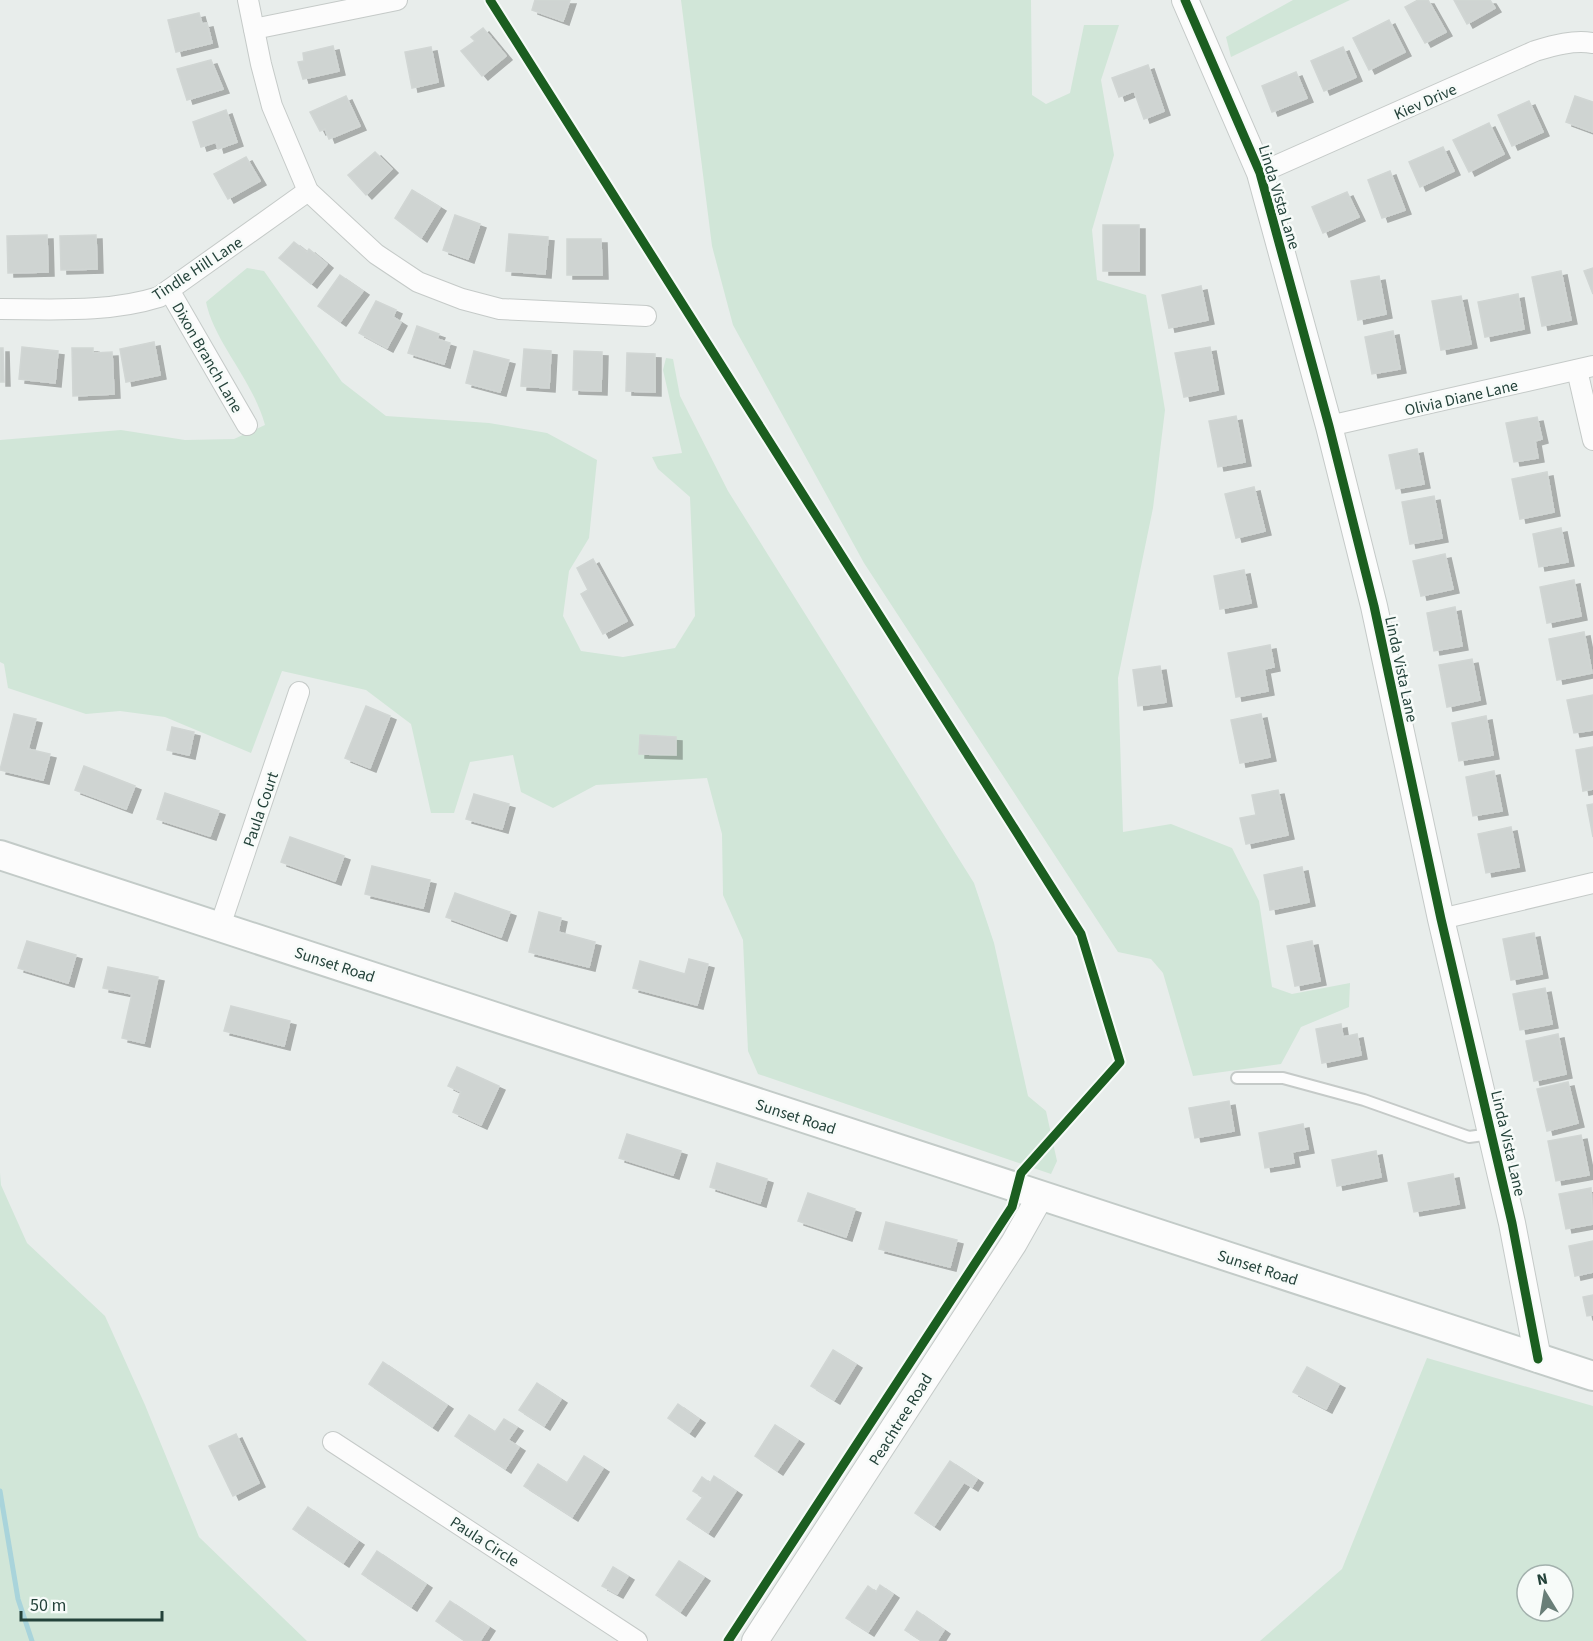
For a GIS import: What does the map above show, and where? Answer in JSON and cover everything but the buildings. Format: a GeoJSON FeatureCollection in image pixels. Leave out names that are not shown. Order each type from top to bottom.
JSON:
{"type":"FeatureCollection","features":[{"type":"Feature","properties":{"kind":"main road","name":"Sunset Road"},"geometry":{"type":"LineString","coordinates":[[0,855],[1593,1376]]}},
{"type":"Feature","properties":{"kind":"street"},"geometry":{"type":"LineString","coordinates":[[248,0],[272,106],[309,191],[375,254],[418,282],[462,299],[500,309],[646,316]]}},
{"type":"Feature","properties":{"kind":"street"},"geometry":{"type":"LineString","coordinates":[[254,29],[397,0]]}},
{"type":"Feature","properties":{"kind":"street","name":"Linda Vista Lane"},"geometry":{"type":"LineString","coordinates":[[1185,0],[1260,173],[1329,426],[1374,606],[1441,919],[1522,1270],[1538,1359]]}},
{"type":"Feature","properties":{"kind":"street","name":"Kiev Drive"},"geometry":{"type":"LineString","coordinates":[[1260,173],[1535,51],[1560,44],[1593,43]]}},
{"type":"Feature","properties":{"kind":"street","name":"Tindle Hill Lane"},"geometry":{"type":"LineString","coordinates":[[0,309],[96,308],[134,304],[159,297],[309,191]]}},
{"type":"Feature","properties":{"kind":"street","name":"Dixon Branch Lane"},"geometry":{"type":"LineString","coordinates":[[170,290],[247,425]]}},
{"type":"Feature","properties":{"kind":"street"},"geometry":{"type":"LineString","coordinates":[[1585,368],[1593,440]]}},
{"type":"Feature","properties":{"kind":"street","name":"Olivia Diane Lane"},"geometry":{"type":"LineString","coordinates":[[1329,426],[1585,368]]}},
{"type":"Feature","properties":{"kind":"street","name":"Paula Court"},"geometry":{"type":"LineString","coordinates":[[220,926],[299,692]]}},
{"type":"Feature","properties":{"kind":"street"},"geometry":{"type":"LineString","coordinates":[[1441,919],[1593,883]]}},
{"type":"Feature","properties":{"kind":"street","name":"Peachtree Road"},"geometry":{"type":"LineString","coordinates":[[755,1641],[1011,1247],[1041,1195]]}},
{"type":"Feature","properties":{"kind":"street","name":"Paula Circle"},"geometry":{"type":"LineString","coordinates":[[333,1442],[637,1641]]}},
{"type":"Feature","properties":{"kind":"lane"},"geometry":{"type":"LineString","coordinates":[[1237,1078],[1283,1078],[1364,1100],[1468,1137],[1492,1134]]}},
{"type":"Feature","properties":{"kind":"green space"},"geometry":{"type":"Polygon","coordinates":[[[681,0],[1031,0],[1032,95],[1046,104],[1070,93],[1084,25],[1119,25],[1101,80],[1114,155],[1092,230],[1097,280],[1146,295],[1165,410],[1153,508],[1118,678],[1123,832],[1171,824],[1232,848],[1259,901],[1272,987],[1292,994],[1350,983],[1349,1007],[1301,1027],[1281,1064],[1193,1076],[1163,973],[1151,959],[1118,952],[864,563],[733,325],[712,246],[681,0]]]}},
{"type":"Feature","properties":{"kind":"green space"},"geometry":{"type":"Polygon","coordinates":[[[1293,0],[1350,0],[1231,57],[1226,37],[1293,0]]]}},
{"type":"Feature","properties":{"kind":"green space"},"geometry":{"type":"Polygon","coordinates":[[[247,268],[264,271],[342,382],[386,416],[489,423],[547,433],[597,460],[589,538],[569,571],[563,616],[581,651],[623,657],[675,648],[695,616],[690,497],[658,469],[652,457],[682,453],[663,370],[666,358],[673,359],[680,396],[728,491],[974,883],[994,943],[1028,1096],[1046,1111],[1057,1161],[1051,1174],[758,1074],[748,1051],[743,940],[723,895],[722,834],[707,778],[596,785],[553,808],[521,792],[513,755],[470,762],[454,813],[431,813],[411,724],[366,690],[282,671],[251,753],[165,717],[120,711],[86,714],[8,688],[4,664],[0,662],[0,440],[121,430],[185,440],[234,439],[265,425],[252,392],[217,332],[206,302],[247,268]]]}},
{"type":"Feature","properties":{"kind":"green space"},"geometry":{"type":"Polygon","coordinates":[[[0,1173],[1,1185],[27,1243],[105,1316],[145,1405],[199,1537],[307,1641],[0,1641],[0,1173]]]}},
{"type":"Feature","properties":{"kind":"green space"},"geometry":{"type":"Polygon","coordinates":[[[1427,1358],[1593,1406],[1593,1641],[1260,1641],[1342,1569],[1427,1358]]]}},
{"type":"Feature","properties":{"kind":"waterway"},"geometry":{"type":"LineString","coordinates":[[0,1491],[18,1599],[32,1641]]}},
{"type":"Feature","properties":{"kind":"cycle path"},"geometry":{"type":"LineString","coordinates":[[490,0],[1081,934],[1120,1062],[1021,1173],[1012,1207],[728,1641]]}},
{"type":"Feature","properties":{"kind":"cycle path"},"geometry":{"type":"LineString","coordinates":[[1185,0],[1260,173],[1329,426],[1374,606],[1441,919],[1512,1223],[1538,1359]]}}]}
